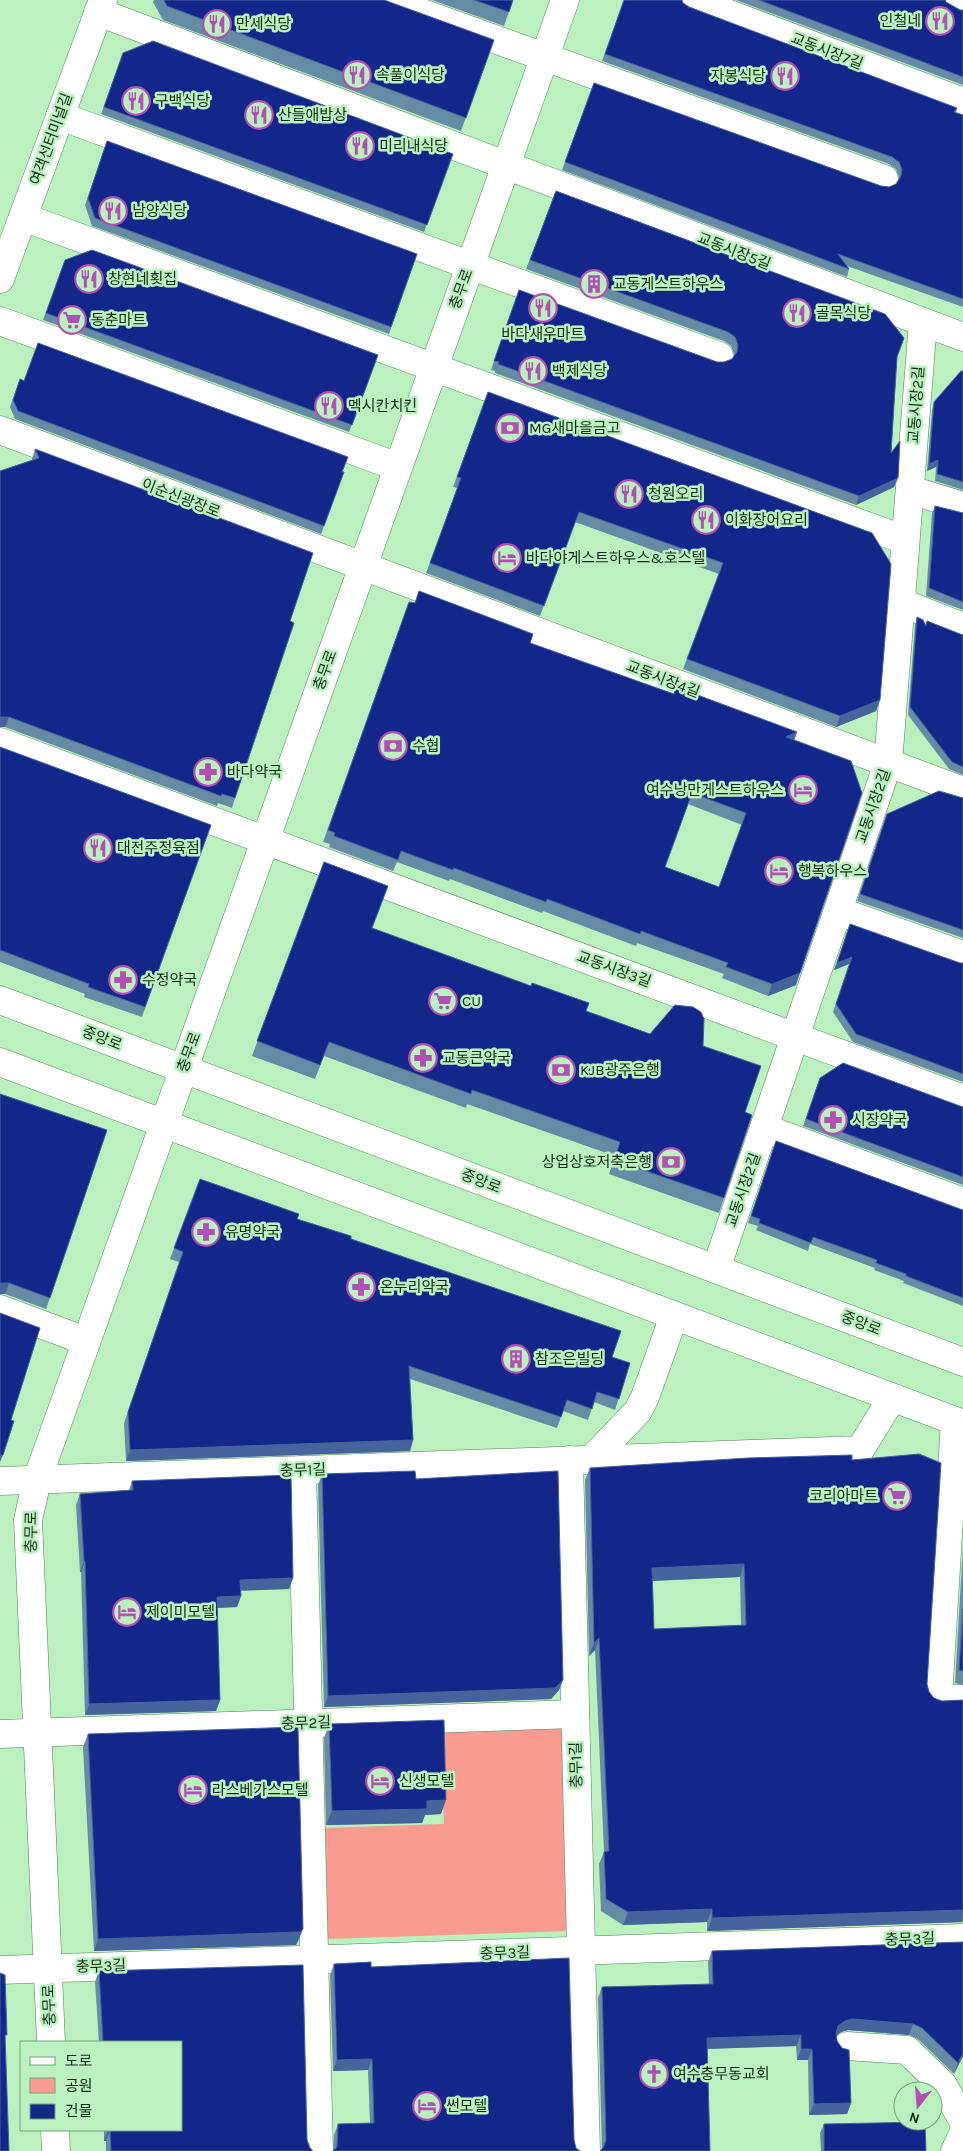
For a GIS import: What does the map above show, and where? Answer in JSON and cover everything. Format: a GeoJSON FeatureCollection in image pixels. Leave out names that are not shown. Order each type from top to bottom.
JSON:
{"type":"FeatureCollection","features":[{"type":"Feature","properties":{"kind":"street"},"geometry":{"type":"LineString","coordinates":[[386,0],[884,179]]}},
{"type":"Feature","properties":{"kind":"street","name":"충무로"},"geometry":{"type":"LineString","coordinates":[[51,2041],[28,1520],[36,1480],[565,0]]}},
{"type":"Feature","properties":{"kind":"street","name":"교동시장7길"},"geometry":{"type":"LineString","coordinates":[[692,0],[963,102]]}},
{"type":"Feature","properties":{"kind":"street"},"geometry":{"type":"LineString","coordinates":[[956,0],[963,3]]}},
{"type":"Feature","properties":{"kind":"street","name":"여객선터미널길"},"geometry":{"type":"LineString","coordinates":[[0,279],[101,6]]}},
{"type":"Feature","properties":{"kind":"street","name":"교동시장5길"},"geometry":{"type":"LineString","coordinates":[[101,6],[506,164],[963,337]]}},
{"type":"Feature","properties":{"kind":"street"},"geometry":{"type":"LineString","coordinates":[[60,116],[719,356]]}},
{"type":"Feature","properties":{"kind":"street"},"geometry":{"type":"LineString","coordinates":[[23,217],[905,540]]}},
{"type":"Feature","properties":{"kind":"street"},"geometry":{"type":"LineString","coordinates":[[0,321],[398,467]]}},
{"type":"Feature","properties":{"kind":"street","name":"교동시장2길"},"geometry":{"type":"LineString","coordinates":[[716,1269],[888,763],[923,322]]}},
{"type":"Feature","properties":{"kind":"street","name":"이순신광장로"},"geometry":{"type":"LineString","coordinates":[[0,430],[362,566]]}},
{"type":"Feature","properties":{"kind":"street"},"geometry":{"type":"LineString","coordinates":[[910,490],[963,506]]}},
{"type":"Feature","properties":{"kind":"street","name":"교동시장4길"},"geometry":{"type":"LineString","coordinates":[[362,566],[963,791]]}},
{"type":"Feature","properties":{"kind":"street"},"geometry":{"type":"LineString","coordinates":[[900,602],[963,627]]}},
{"type":"Feature","properties":{"kind":"street","name":"교동시장3길"},"geometry":{"type":"LineString","coordinates":[[0,742],[795,1035],[963,1099]]}},
{"type":"Feature","properties":{"kind":"street"},"geometry":{"type":"LineString","coordinates":[[838,911],[963,955]]}},
{"type":"Feature","properties":{"kind":"street","name":"중앙로"},"geometry":{"type":"LineString","coordinates":[[0,1000],[963,1362]]}},
{"type":"Feature","properties":{"kind":"street"},"geometry":{"type":"LineString","coordinates":[[0,1062],[959,1423],[938,1698],[963,1699]]}},
{"type":"Feature","properties":{"kind":"street"},"geometry":{"type":"LineString","coordinates":[[764,1128],[963,1202]]}},
{"type":"Feature","properties":{"kind":"street"},"geometry":{"type":"LineString","coordinates":[[0,1309],[86,1341]]}},
{"type":"Feature","properties":{"kind":"street"},"geometry":{"type":"LineString","coordinates":[[580,1460],[638,1411],[645,1397],[674,1316]]}},
{"type":"Feature","properties":{"kind":"street","name":"충무1길"},"geometry":{"type":"LineString","coordinates":[[0,1481],[860,1450],[892,1398]]}},
{"type":"Feature","properties":{"kind":"street","name":"충무1길"},"geometry":{"type":"LineString","coordinates":[[580,1460],[575,1714],[586,2151]]}},
{"type":"Feature","properties":{"kind":"street"},"geometry":{"type":"LineString","coordinates":[[302,1470],[319,2151]]}},
{"type":"Feature","properties":{"kind":"street","name":"충무2길"},"geometry":{"type":"LineString","coordinates":[[38,1733],[575,1714]]}},
{"type":"Feature","properties":{"kind":"street"},"geometry":{"type":"LineString","coordinates":[[0,1734],[38,1733]]}},
{"type":"Feature","properties":{"kind":"street","name":"충무3길"},"geometry":{"type":"LineString","coordinates":[[48,1968],[963,1938]]}},
{"type":"Feature","properties":{"kind":"street","name":"충무로"},"geometry":{"type":"LineString","coordinates":[[0,1970],[48,1968]]}},
{"type":"Feature","properties":{"kind":"street"},"geometry":{"type":"LineString","coordinates":[[847,2046],[907,2050],[943,2085],[963,2121]]}},
{"type":"Feature","properties":{"kind":"street"},"geometry":{"type":"LineString","coordinates":[[55,2131],[56,2151]]}},
{"type":"Feature","properties":{"kind":"street"},"geometry":{"type":"LineString","coordinates":[[955,2151],[963,2134]]}},
{"type":"Feature","properties":{"kind":"green space"},"geometry":{"type":"Polygon","coordinates":[[[562,1724],[570,1931],[327,1939],[323,1828],[444,1824],[441,1728],[562,1724]]]}},
{"type":"Feature","properties":{"kind":"building"},"geometry":{"type":"Polygon","coordinates":[[[164,0],[384,0],[494,40],[466,118],[167,6],[164,0]]]}},
{"type":"Feature","properties":{"kind":"building"},"geometry":{"type":"Polygon","coordinates":[[[474,0],[513,0],[509,12],[474,0]]]}},
{"type":"Feature","properties":{"kind":"building"},"geometry":{"type":"Polygon","coordinates":[[[624,0],[682,0],[689,7],[957,108],[954,112],[963,115],[963,299],[838,254],[849,269],[565,162],[594,83],[881,186],[889,187],[896,184],[901,176],[902,169],[899,162],[892,157],[605,54],[624,0]]]}},
{"type":"Feature","properties":{"kind":"building"},"geometry":{"type":"Polygon","coordinates":[[[759,0],[945,0],[963,10],[963,77],[759,0]]]}},
{"type":"Feature","properties":{"kind":"building"},"geometry":{"type":"Polygon","coordinates":[[[153,41],[453,154],[427,225],[104,107],[123,53],[153,41]]]}},
{"type":"Feature","properties":{"kind":"building"},"geometry":{"type":"Polygon","coordinates":[[[107,141],[417,254],[391,327],[95,218],[88,198],[107,141]]]}},
{"type":"Feature","properties":{"kind":"building"},"geometry":{"type":"Polygon","coordinates":[[[556,191],[885,314],[904,338],[897,357],[891,453],[900,441],[898,478],[859,496],[494,361],[519,290],[717,362],[732,359],[737,352],[738,345],[735,337],[728,332],[530,260],[556,191]]]}},
{"type":"Feature","properties":{"kind":"building"},"geometry":{"type":"Polygon","coordinates":[[[92,250],[378,355],[352,425],[46,313],[65,260],[92,250]]]}},
{"type":"Feature","properties":{"kind":"building"},"geometry":{"type":"Polygon","coordinates":[[[38,343],[348,457],[324,526],[18,411],[13,400],[20,379],[24,381],[38,343]]]}},
{"type":"Feature","properties":{"kind":"building"},"geometry":{"type":"Polygon","coordinates":[[[963,371],[963,482],[937,474],[938,460],[929,464],[934,402],[963,371]]]}},
{"type":"Feature","properties":{"kind":"building"},"geometry":{"type":"Polygon","coordinates":[[[488,392],[872,533],[891,564],[880,700],[840,716],[687,659],[723,563],[579,512],[544,606],[430,563],[461,478],[457,477],[488,392]]]}},
{"type":"Feature","properties":{"kind":"building"},"geometry":{"type":"Polygon","coordinates":[[[35,449],[313,553],[290,621],[294,623],[235,798],[222,794],[221,796],[9,717],[0,717],[0,471],[39,458],[35,449]]]}},
{"type":"Feature","properties":{"kind":"building"},"geometry":{"type":"Polygon","coordinates":[[[935,506],[963,513],[963,602],[929,588],[935,506]]]}},
{"type":"Feature","properties":{"kind":"building"},"geometry":{"type":"Polygon","coordinates":[[[419,591],[533,634],[530,643],[674,694],[676,687],[797,732],[786,737],[851,761],[862,793],[800,973],[772,984],[726,967],[728,963],[641,931],[640,934],[547,899],[546,902],[454,868],[453,870],[401,851],[398,860],[334,836],[335,833],[328,830],[409,602],[415,603],[419,591]],[[692,793],[665,867],[719,887],[746,813],[692,793]]]}},
{"type":"Feature","properties":{"kind":"building"},"geometry":{"type":"Polygon","coordinates":[[[917,617],[923,620],[926,626],[927,621],[963,635],[963,767],[952,762],[910,707],[917,617]]]}},
{"type":"Feature","properties":{"kind":"building"},"geometry":{"type":"Polygon","coordinates":[[[0,747],[211,825],[145,1007],[88,987],[89,984],[0,950],[0,747]]]}},
{"type":"Feature","properties":{"kind":"building"},"geometry":{"type":"Polygon","coordinates":[[[939,791],[963,798],[963,930],[860,894],[887,814],[939,791]]]}},
{"type":"Feature","properties":{"kind":"building"},"geometry":{"type":"Polygon","coordinates":[[[324,862],[388,886],[372,928],[531,986],[532,983],[589,1003],[586,1011],[650,1034],[675,1005],[693,1007],[701,1012],[704,1019],[703,1046],[761,1066],[745,1112],[752,1115],[724,1198],[614,1160],[620,1142],[472,1090],[471,1094],[329,1042],[320,1065],[257,1041],[324,862]]]}},
{"type":"Feature","properties":{"kind":"building"},"geometry":{"type":"Polygon","coordinates":[[[850,924],[963,963],[963,1074],[856,1034],[836,1004],[852,957],[837,963],[850,924]]]}},
{"type":"Feature","properties":{"kind":"building"},"geometry":{"type":"Polygon","coordinates":[[[843,1063],[963,1107],[963,1177],[806,1119],[820,1078],[843,1063]]]}},
{"type":"Feature","properties":{"kind":"building"},"geometry":{"type":"Polygon","coordinates":[[[0,1094],[107,1130],[50,1298],[9,1283],[0,1283],[0,1094]]]}},
{"type":"Feature","properties":{"kind":"building"},"geometry":{"type":"Polygon","coordinates":[[[776,1141],[963,1210],[963,1298],[876,1263],[877,1260],[813,1237],[811,1243],[759,1223],[760,1219],[751,1216],[776,1141]]]}},
{"type":"Feature","properties":{"kind":"building"},"geometry":{"type":"Polygon","coordinates":[[[200,1179],[299,1214],[297,1219],[351,1236],[351,1239],[621,1331],[612,1357],[630,1363],[619,1399],[597,1392],[592,1409],[567,1400],[561,1417],[409,1366],[413,1440],[130,1450],[128,1412],[183,1252],[174,1248],[200,1179]]]}},
{"type":"Feature","properties":{"kind":"building"},"geometry":{"type":"Polygon","coordinates":[[[0,1313],[40,1328],[11,1420],[14,1421],[3,1455],[0,1455],[0,1313]]]}},
{"type":"Feature","properties":{"kind":"building"},"geometry":{"type":"Polygon","coordinates":[[[919,1454],[941,1463],[927,1684],[929,1692],[934,1698],[942,1701],[963,1700],[963,1910],[712,1918],[712,1909],[628,1912],[606,1899],[604,1852],[609,1851],[599,1638],[594,1643],[590,1468],[748,1458],[852,1455],[852,1460],[919,1454]],[[744,1564],[652,1568],[654,1629],[746,1625],[744,1564]]]}},
{"type":"Feature","properties":{"kind":"building"},"geometry":{"type":"Polygon","coordinates":[[[415,1471],[416,1479],[558,1471],[563,1680],[555,1688],[328,1696],[322,1474],[415,1471]]]}},
{"type":"Feature","properties":{"kind":"building"},"geometry":{"type":"Polygon","coordinates":[[[291,1475],[293,1578],[240,1580],[241,1596],[217,1597],[220,1700],[89,1704],[85,1561],[80,1494],[133,1490],[132,1481],[291,1475]]]}},
{"type":"Feature","properties":{"kind":"building"},"geometry":{"type":"Polygon","coordinates":[[[963,1609],[963,1671],[959,1670],[963,1609]]]}},
{"type":"Feature","properties":{"kind":"building","name":"신생모텔"},"geometry":{"type":"Polygon","coordinates":[[[444,1720],[446,1800],[427,1801],[427,1809],[332,1811],[329,1724],[444,1720]]]}},
{"type":"Feature","properties":{"kind":"building"},"geometry":{"type":"Polygon","coordinates":[[[298,1727],[303,1929],[300,1932],[98,1939],[88,1734],[298,1727]]]}},
{"type":"Feature","properties":{"kind":"building"},"geometry":{"type":"Polygon","coordinates":[[[963,1942],[963,2053],[958,2063],[922,2028],[913,2024],[852,2019],[838,2026],[836,2033],[837,2041],[842,2048],[849,2050],[851,2103],[814,2104],[812,2049],[801,2049],[801,2035],[707,2038],[710,2151],[600,2151],[606,2140],[602,1987],[713,1984],[712,1951],[963,1942]]]}},
{"type":"Feature","properties":{"kind":"building"},"geometry":{"type":"Polygon","coordinates":[[[569,1958],[574,2140],[576,2148],[580,2151],[333,2151],[337,2147],[338,2124],[374,2123],[372,2059],[337,2060],[334,1964],[371,1962],[371,1967],[569,1958]]]}},
{"type":"Feature","properties":{"kind":"building"},"geometry":{"type":"Polygon","coordinates":[[[303,1965],[307,2140],[313,2151],[111,2151],[110,2131],[182,2131],[182,2041],[103,2041],[99,1971],[303,1965]]]}},
{"type":"Feature","properties":{"kind":"building"},"geometry":{"type":"Polygon","coordinates":[[[0,1973],[5,1975],[9,2151],[0,2151],[0,1973]]]}},
{"type":"Feature","properties":{"kind":"building"},"geometry":{"type":"Polygon","coordinates":[[[893,2123],[893,2131],[925,2131],[926,2151],[824,2151],[824,2124],[893,2123]]]}},
{"type":"Feature","properties":{"kind":"place","name":"인철네"},"geometry":{"type":"Point","coordinates":[940,21]}},
{"type":"Feature","properties":{"kind":"place","name":"만세식당"},"geometry":{"type":"Point","coordinates":[217,24]}},
{"type":"Feature","properties":{"kind":"place","name":"속풀이식당"},"geometry":{"type":"Point","coordinates":[357,75]}},
{"type":"Feature","properties":{"kind":"place","name":"자봉식당"},"geometry":{"type":"Point","coordinates":[785,76]}},
{"type":"Feature","properties":{"kind":"place","name":"구백식당"},"geometry":{"type":"Point","coordinates":[136,101]}},
{"type":"Feature","properties":{"kind":"place","name":"산들애밥상"},"geometry":{"type":"Point","coordinates":[259,115]}},
{"type":"Feature","properties":{"kind":"place","name":"미리내식당"},"geometry":{"type":"Point","coordinates":[360,146]}},
{"type":"Feature","properties":{"kind":"place","name":"남양식당"},"geometry":{"type":"Point","coordinates":[113,211]}},
{"type":"Feature","properties":{"kind":"place","name":"창현네횟집"},"geometry":{"type":"Point","coordinates":[89,279]}},
{"type":"Feature","properties":{"kind":"place","name":"교동게스트하우스"},"geometry":{"type":"Point","coordinates":[594,284]}},
{"type":"Feature","properties":{"kind":"place","name":"바다새우마트"},"geometry":{"type":"Point","coordinates":[543,308]}},
{"type":"Feature","properties":{"kind":"place","name":"골목식당"},"geometry":{"type":"Point","coordinates":[797,313]}},
{"type":"Feature","properties":{"kind":"place","name":"동춘마트"},"geometry":{"type":"Point","coordinates":[72,320]}},
{"type":"Feature","properties":{"kind":"place","name":"백제식당"},"geometry":{"type":"Point","coordinates":[533,371]}},
{"type":"Feature","properties":{"kind":"place","name":"멕시칸치킨"},"geometry":{"type":"Point","coordinates":[329,406]}},
{"type":"Feature","properties":{"kind":"place","name":"MG새마을금고"},"geometry":{"type":"Point","coordinates":[510,428]}},
{"type":"Feature","properties":{"kind":"place","name":"청원오리"},"geometry":{"type":"Point","coordinates":[629,494]}},
{"type":"Feature","properties":{"kind":"place","name":"이화장어요리"},"geometry":{"type":"Point","coordinates":[706,520]}},
{"type":"Feature","properties":{"kind":"place","name":"바다야게스트하우스&호스텔"},"geometry":{"type":"Point","coordinates":[507,558]}},
{"type":"Feature","properties":{"kind":"place","name":"수협"},"geometry":{"type":"Point","coordinates":[393,746]}},
{"type":"Feature","properties":{"kind":"place","name":"바다약국"},"geometry":{"type":"Point","coordinates":[208,772]}},
{"type":"Feature","properties":{"kind":"place","name":"여수낭만게스트하우스"},"geometry":{"type":"Point","coordinates":[803,790]}},
{"type":"Feature","properties":{"kind":"place","name":"대전주정육점"},"geometry":{"type":"Point","coordinates":[98,848]}},
{"type":"Feature","properties":{"kind":"place","name":"행복하우스"},"geometry":{"type":"Point","coordinates":[779,871]}},
{"type":"Feature","properties":{"kind":"place","name":"수정약국"},"geometry":{"type":"Point","coordinates":[123,980]}},
{"type":"Feature","properties":{"kind":"place","name":"CU"},"geometry":{"type":"Point","coordinates":[443,1001]}},
{"type":"Feature","properties":{"kind":"place","name":"교동큰약국"},"geometry":{"type":"Point","coordinates":[423,1058]}},
{"type":"Feature","properties":{"kind":"place","name":"KJB광주은행"},"geometry":{"type":"Point","coordinates":[561,1070]}},
{"type":"Feature","properties":{"kind":"place","name":"시장약국"},"geometry":{"type":"Point","coordinates":[833,1120]}},
{"type":"Feature","properties":{"kind":"place","name":"상업상호저축은행"},"geometry":{"type":"Point","coordinates":[671,1162]}},
{"type":"Feature","properties":{"kind":"place","name":"유명약국"},"geometry":{"type":"Point","coordinates":[206,1232]}},
{"type":"Feature","properties":{"kind":"place","name":"온누리약국"},"geometry":{"type":"Point","coordinates":[361,1287]}},
{"type":"Feature","properties":{"kind":"place","name":"참조은빌딩"},"geometry":{"type":"Point","coordinates":[516,1359]}},
{"type":"Feature","properties":{"kind":"place","name":"코리아마트"},"geometry":{"type":"Point","coordinates":[897,1496]}},
{"type":"Feature","properties":{"kind":"place","name":"제이미모텔"},"geometry":{"type":"Point","coordinates":[127,1612]}},
{"type":"Feature","properties":{"kind":"place","name":"신생모텔"},"geometry":{"type":"Point","coordinates":[380,1781]}},
{"type":"Feature","properties":{"kind":"place","name":"라스베가스모텔"},"geometry":{"type":"Point","coordinates":[193,1790]}},
{"type":"Feature","properties":{"kind":"place","name":"여수충무동교회"},"geometry":{"type":"Point","coordinates":[654,2074]}},
{"type":"Feature","properties":{"kind":"place","name":"썬모텔"},"geometry":{"type":"Point","coordinates":[427,2106]}}]}
